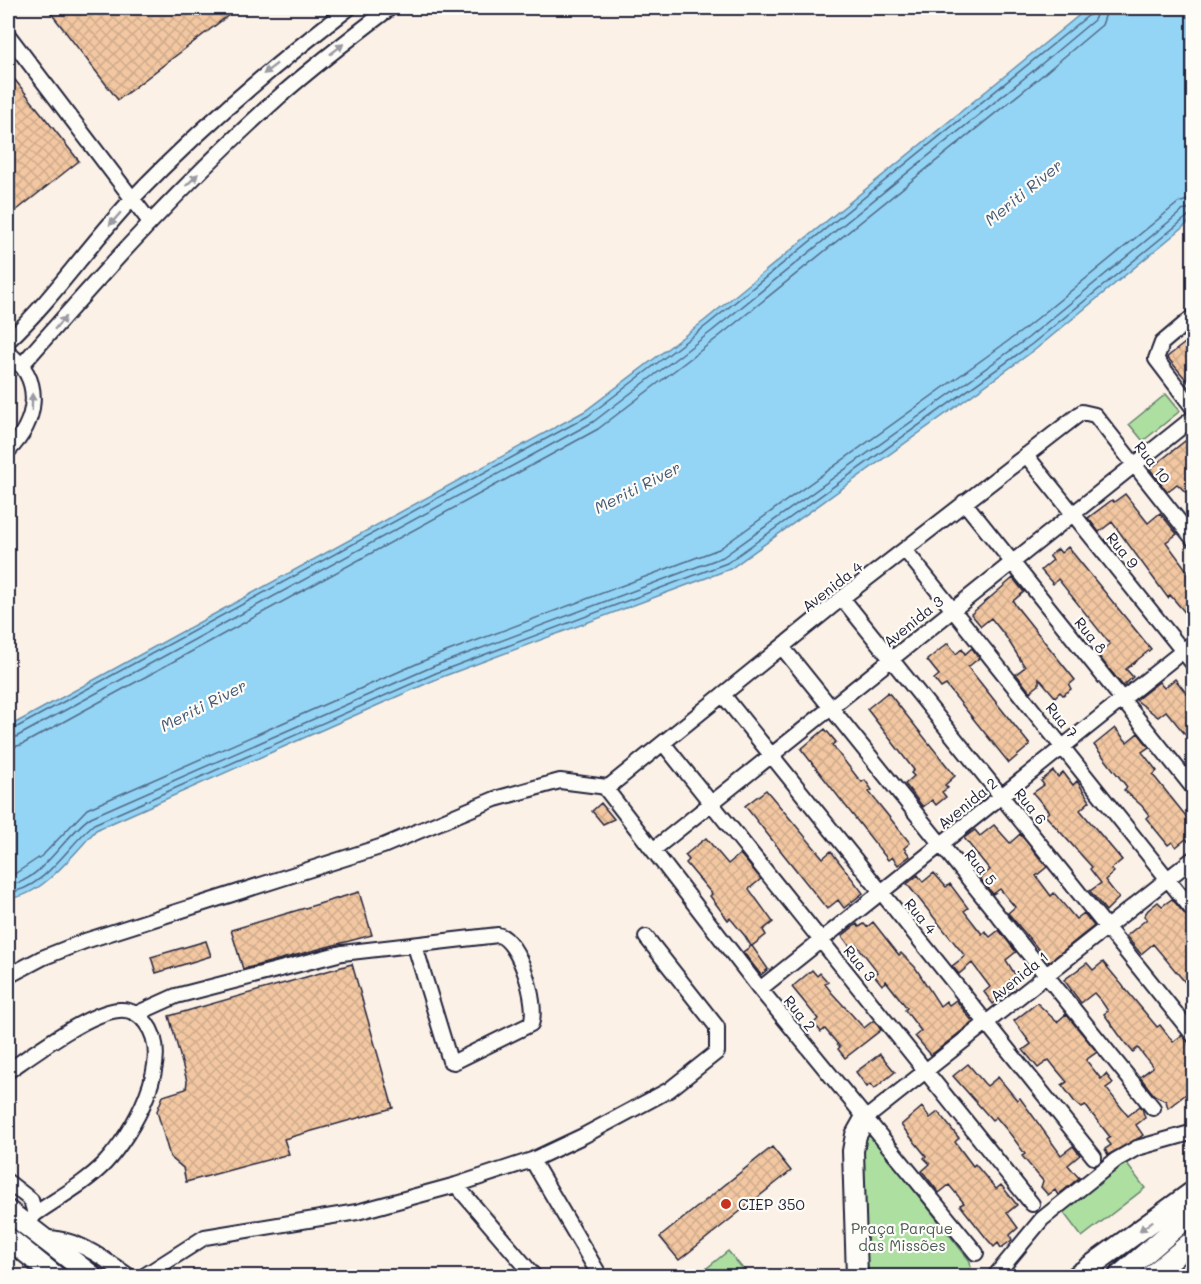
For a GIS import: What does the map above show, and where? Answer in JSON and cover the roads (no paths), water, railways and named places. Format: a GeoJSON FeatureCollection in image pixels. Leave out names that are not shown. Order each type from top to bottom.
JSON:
{"type":"FeatureCollection","features":[{"type":"Feature","properties":{"kind":"highway"},"geometry":{"type":"LineString","coordinates":[[856,1276],[853,1151],[856,1135],[865,1119]]}},
{"type":"Feature","properties":{"kind":"highway"},"geometry":{"type":"LineString","coordinates":[[1077,1276],[1194,1191]]}},
{"type":"Feature","properties":{"kind":"highway"},"geometry":{"type":"LineString","coordinates":[[8,1211],[31,1220],[43,1238],[92,1276]]}},
{"type":"Feature","properties":{"kind":"highway"},"geometry":{"type":"LineString","coordinates":[[1119,1276],[1194,1212]]}},
{"type":"Feature","properties":{"kind":"highway"},"geometry":{"type":"LineString","coordinates":[[8,1238],[55,1276]]}},
{"type":"Feature","properties":{"kind":"highway"},"geometry":{"type":"LineString","coordinates":[[1151,1276],[1194,1240]]}},
{"type":"Feature","properties":{"kind":"street"},"geometry":{"type":"LineString","coordinates":[[8,341],[132,199],[210,120],[265,73],[349,8]]}},
{"type":"Feature","properties":{"kind":"street"},"geometry":{"type":"LineString","coordinates":[[21,366],[150,222],[280,96],[390,8]]}},
{"type":"Feature","properties":{"kind":"street"},"geometry":{"type":"LineString","coordinates":[[8,38],[150,222]]}},
{"type":"Feature","properties":{"kind":"street"},"geometry":{"type":"LineString","coordinates":[[1194,316],[1162,343],[1156,354],[1158,364],[1194,410]]}},
{"type":"Feature","properties":{"kind":"street"},"geometry":{"type":"LineString","coordinates":[[8,353],[28,376],[33,396],[31,417],[22,436],[8,451]]}},
{"type":"Feature","properties":{"kind":"street","name":"Avenida 4"},"geometry":{"type":"LineString","coordinates":[[607,788],[964,502],[1082,412]]}},
{"type":"Feature","properties":{"kind":"street","name":"Rua 10"},"geometry":{"type":"LineString","coordinates":[[1082,412],[1095,415],[1194,540]]}},
{"type":"Feature","properties":{"kind":"street","name":"Avenida 3"},"geometry":{"type":"LineString","coordinates":[[653,850],[1194,417]]}},
{"type":"Feature","properties":{"kind":"street","name":"Rua 9"},"geometry":{"type":"LineString","coordinates":[[1026,455],[1194,665]]}},
{"type":"Feature","properties":{"kind":"street","name":"Rua 8"},"geometry":{"type":"LineString","coordinates":[[964,502],[1194,789]]}},
{"type":"Feature","properties":{"kind":"street","name":"Rua 7"},"geometry":{"type":"LineString","coordinates":[[905,550],[1194,912]]}},
{"type":"Feature","properties":{"kind":"street","name":"Rua 6"},"geometry":{"type":"LineString","coordinates":[[843,598],[1194,1036]]}},
{"type":"Feature","properties":{"kind":"street","name":"Avenida 2"},"geometry":{"type":"LineString","coordinates":[[760,989],[1194,642]]}},
{"type":"Feature","properties":{"kind":"street","name":"Rua 5"},"geometry":{"type":"LineString","coordinates":[[782,647],[1153,1108]]}},
{"type":"Feature","properties":{"kind":"street","name":"Rua 4"},"geometry":{"type":"LineString","coordinates":[[723,695],[1094,1157]]}},
{"type":"Feature","properties":{"kind":"street","name":"Rua 3"},"geometry":{"type":"LineString","coordinates":[[663,743],[1032,1204]]}},
{"type":"Feature","properties":{"kind":"street"},"geometry":{"type":"LineString","coordinates":[[8,976],[42,958],[85,941],[383,846],[495,799],[560,782],[607,788]]}},
{"type":"Feature","properties":{"kind":"street","name":"Rua 2"},"geometry":{"type":"LineString","coordinates":[[607,788],[760,989],[975,1252]]}},
{"type":"Feature","properties":{"kind":"street","name":"Avenida 1"},"geometry":{"type":"LineString","coordinates":[[865,1119],[1194,858]]}},
{"type":"Feature","properties":{"kind":"street"},"geometry":{"type":"LineString","coordinates":[[8,1071],[86,1022],[117,1010],[136,1014],[176,996],[342,953],[498,935],[506,938],[526,973],[532,993],[531,1024],[464,1057],[450,1061],[415,946]]}},
{"type":"Feature","properties":{"kind":"street"},"geometry":{"type":"LineString","coordinates":[[144,1276],[205,1237],[357,1212],[456,1185],[532,1160],[669,1090],[717,1052],[717,1027],[646,937]]}},
{"type":"Feature","properties":{"kind":"street"},"geometry":{"type":"LineString","coordinates":[[31,1220],[105,1163],[129,1131],[148,1094],[156,1060],[152,1032],[136,1014]]}},
{"type":"Feature","properties":{"kind":"street"},"geometry":{"type":"LineString","coordinates":[[995,1276],[1042,1219],[1116,1160],[1137,1149],[1194,1132]]}},
{"type":"Feature","properties":{"kind":"street"},"geometry":{"type":"LineString","coordinates":[[532,1160],[600,1276]]}},
{"type":"Feature","properties":{"kind":"street"},"geometry":{"type":"LineString","coordinates":[[8,1182],[31,1200],[31,1220]]}},
{"type":"Feature","properties":{"kind":"street"},"geometry":{"type":"LineString","coordinates":[[456,1185],[534,1276]]}},
{"type":"Feature","properties":{"kind":"street"},"geometry":{"type":"LineString","coordinates":[[43,1238],[68,1239],[129,1276]]}},
{"type":"Feature","properties":{"kind":"water","name":"Meriti River"},"geometry":{"type":"Polygon","coordinates":[[[1088,8],[1193,8],[1193,219],[1036,349],[730,569],[439,678],[96,830],[44,883],[20,896],[8,898],[8,727],[585,411],[704,321],[1088,8]]]}},
{"type":"Feature","properties":{"kind":"place","name":"CIEP 350"},"geometry":{"type":"Point","coordinates":[726,1204]}},
{"type":"Feature","properties":{"kind":"park label","name":"Praça Parque das Missões"},"geometry":{"type":"Point","coordinates":[902,1236]}}]}
